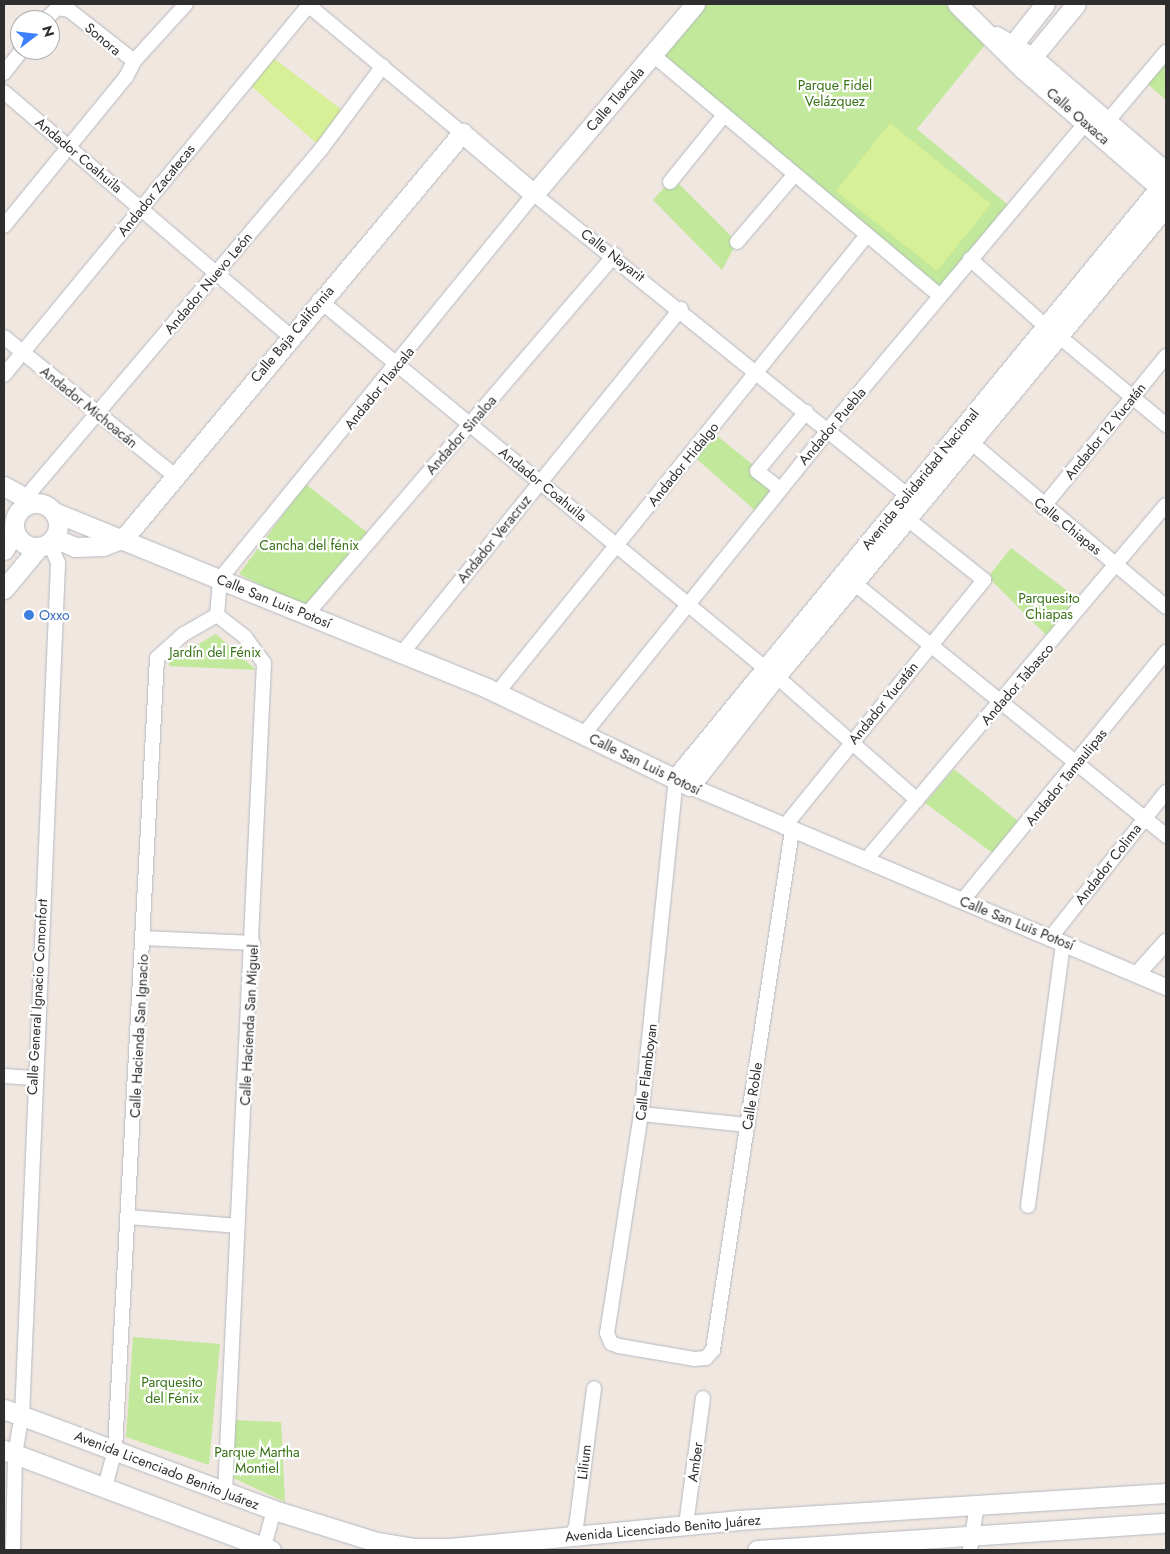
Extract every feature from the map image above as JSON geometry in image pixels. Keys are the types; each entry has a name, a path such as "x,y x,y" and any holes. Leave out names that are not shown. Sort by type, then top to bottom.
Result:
{"main road":[{"name":"Calle Tlaxcala","path":"534,194 695,4"},
{"name":"Calle Oaxaca","path":"957,4 1027,63 1107,122 1165,183"},
{"path":"1009,48 1044,4"},
{"path":"1027,63 1076,4"},
{"name":"Calle Oaxaca","path":"1027,63 1086,122 1165,183"},
{"name":"Calle Nayarit","path":"462,133 534,194"},
{"name":"Calle Baja California","path":"124,538 319,300 462,133"},
{"name":"Avenida Solidaridad Nacional","path":"683,782 771,672 914,500 1044,325 1165,183"},
{"name":"Avenida Solidaridad Nacional","path":"914,500 972,443 1166,206"},
{"path":"4,486 54,512 47,543 4,589"},
{"path":"4,550 11,520 31,500"},
{"name":"Calle San Luis Potosí","path":"54,512 124,538 497,693 683,782"},
{"name":"Avenida Solidaridad Nacional","path":"771,672 854,583 902,515"},
{"path":"11,520 28,546 47,543 75,547 103,546 124,538"},
{"name":"Avenida Licenciado Benito Juárez","path":"4,1408 274,1510 377,1542 414,1548 504,1547 575,1535 977,1504 1166,1493"},
{"path":"9,1452 105,1487 266,1550"},
{"path":"758,1550 971,1542 1166,1523"}],"street":[{"name":"Sonora","path":"57,6 68,10 134,61 186,4"},
{"name":"Calle Nayarit","path":"308,4 462,133"},
{"name":"Andador Zacatecas","path":"4,375 308,4"},
{"path":"1107,122 1166,52"},
{"path":"653,55 940,296"},
{"path":"4,73 14,60"},
{"path":"4,226 70,146 134,61"},
{"name":"Andador Nuevo León","path":"31,500 97,416 216,272 322,148 383,66"},
{"name":"Andador Coahuila","path":"4,92 70,146 290,336"},
{"path":"670,182 724,115"},
{"name":"Andador Puebla","path":"584,734 687,602 828,430 970,258 1086,122"},
{"path":"738,242 795,174"},
{"name":"Calle Nayarit","path":"534,194 615,255 914,500"},
{"name":"Andador Tlaxcala","path":"220,579 398,365 534,194"},
{"name":"Andador Hidalgo","path":"497,693 759,373 867,235"},
{"name":"Andador Sinaloa","path":"307,614 615,255"},
{"path":"970,258 1044,325"},
{"name":"Andador Coahuila","path":"319,300 618,544 771,672 917,800"},
{"name":"Andador Veracruz","path":"402,653 681,309"},
{"name":"Andador Michoacán","path":"4,336 97,416 175,476"},
{"path":"1060,337 1166,425"},
{"name":"Andador 12 Yucatán","path":"1043,507 1166,356"},
{"path":"780,489 756,471 806,412"},
{"name":"Calle Chiapas","path":"972,443 1043,507 1166,607"},
{"name":"Andador Tabasco","path":"865,861 1117,566 1166,505"},
{"name":"Andador Yucatán","path":"788,829 851,743 984,580 902,515"},
{"name":"Calle General Ignacio Comonfort","path":"13,1550 9,1452 22,1416 33,1078 58,563 47,543"},
{"path":"217,615 220,579"},
{"path":"854,583 1076,766 1166,836"},
{"name":"Calle Hacienda San Ignacio","path":"105,1487 115,1449 144,938 157,658 184,634 217,615"},
{"name":"Calle Hacienda San Miguel","path":"217,615 246,637 264,664 253,943 225,1492"},
{"name":"Andador Tamaulipas","path":"962,901 1076,766 1166,652"},
{"name":"Calle Flamboyan","path":"683,782 676,799 641,1114 607,1333 610,1342 706,1358"},
{"name":"Calle San Luis Potosí","path":"683,782 788,829 1057,939 1138,973 1166,987"},
{"name":"Andador Colima","path":"1057,939 1166,792"},
{"name":"Calle Roble","path":"706,1358 713,1350 747,1125 788,829"},
{"path":"144,938 253,943"},
{"path":"1028,1206 1057,939"},
{"path":"1138,973 1166,942"},
{"path":"4,1076 33,1078"},
{"path":"641,1114 747,1125"},
{"path":"129,1217 238,1226"},
{"name":"Lilium","path":"575,1535 594,1388"},
{"name":"Amber","path":"686,1526 703,1398"},
{"path":"971,1542 977,1504"},
{"path":"266,1550 274,1510"}],"green space":[{"name":"Parque Fidel Velázquez","path":"695,4 957,4 993,35 917,129 1013,209 940,296 653,55"},
{"path":"268,54 346,113 322,148 243,79"},
{"path":"1166,59 1166,100 1145,82"},
{"path":"890,123 991,204 937,271 836,191"},
{"path":"673,178 737,242 722,270 653,200"},
{"path":"710,430 779,486 758,513 691,454"},
{"name":"Cancha del fénix","path":"306,484 369,534 306,608 239,574"},
{"name":"Parquesito Chiapas","path":"1011,548 1082,602 1050,639 988,577"},
{"name":"Jardín del Fénix","path":"216,634 256,670 169,666 169,661"},
{"path":"954,769 1018,821 994,854 925,803"},
{"name":"Parquesito del Fénix","path":"133,1337 220,1344 209,1465 126,1437"},
{"name":"Parque Martha Montiel","path":"233,1420 281,1422 285,1502 231,1477"}],"place":[{"name":"Oxxo","path":"29,615"}]}
